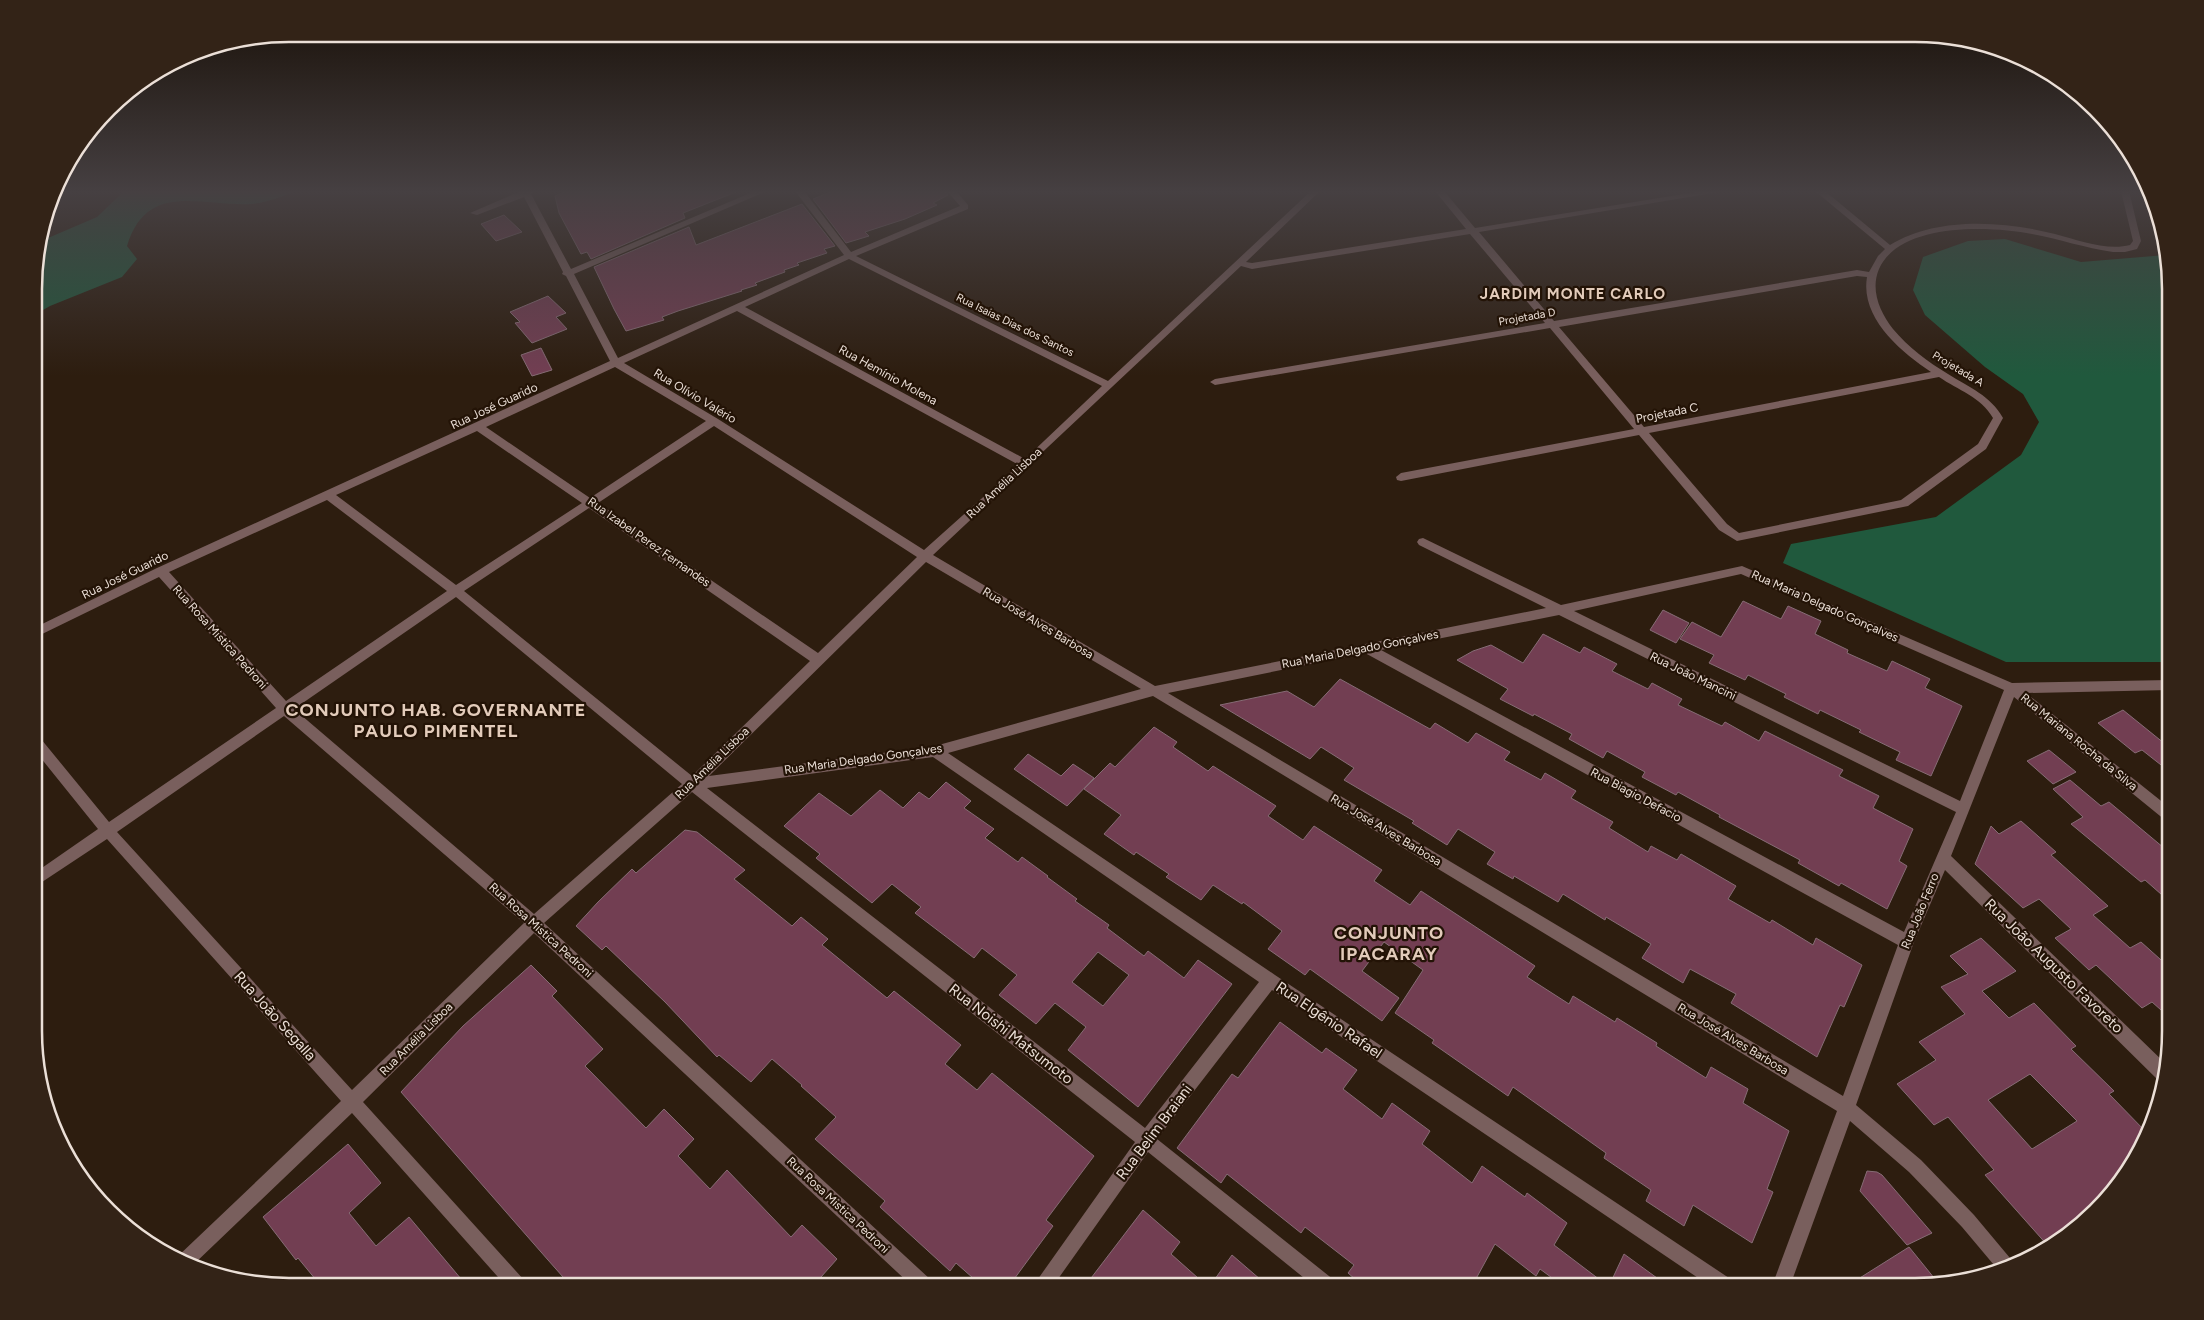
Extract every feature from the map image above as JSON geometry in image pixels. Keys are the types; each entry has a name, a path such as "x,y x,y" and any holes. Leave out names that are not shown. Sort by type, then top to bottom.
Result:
{"street":[{"path":"557,253 616,363"},
{"path":"567,274 618,253"},
{"name":"Rua Isaias Dias dos Santos","path":"846,253 849,256 1108,385"},
{"name":"Rua José Guarido","path":"42,629 161,571 857,253"},
{"name":"Rua Amélia Lisboa","path":"189,1256 352,1102 534,923 692,784 925,556 1026,464 1249,253"},
{"path":"1238,263 1252,266 1336,253"},
{"path":"1490,253 1642,431"},
{"path":"1872,276 1886,253"},
{"name":"Projetada D","path":"1215,382 1857,273 1872,276"},
{"name":"Projetada A","path":"1642,431 1723,527 1737,537 1904,503 1982,446 1998,418 1995,412 1978,395 1939,374 1906,348 1884,322 1872,298 1872,276"},
{"name":"Rua Hemínio Molena","path":"739,308 1026,464"},
{"name":"Rua Olívio Valério","path":"616,363 714,422 925,556"},
{"name":"Projetada C","path":"1400,478 1939,374"},
{"path":"42,876 286,710 456,591 714,422"},
{"name":"Rua Izabel Perez Fernandes","path":"479,427 818,660"},
{"name":"Rua Noishi Matsumoto","path":"328,495 456,591 692,784 1146,1140 1318,1278"},
{"name":"Rua João Mancini","path":"1424,542 1964,809"},
{"name":"Rua José Alves Barbosa","path":"925,556 1154,691 1846,1107 1915,1166 1968,1221 2002,1261"},
{"name":"Rua Maria Delgado Gonçalves","path":"692,784 935,750 1154,691 1559,610 1742,570 2010,688"},
{"name":"Rua Rosa Mistica Pedroni","path":"161,571 286,710 534,923 917,1278"},
{"name":"Rua Biagio Defacio","path":"1366,648 1907,942"},
{"path":"2010,688 2162,685"},
{"name":"Rua João Ferro","path":"1784,1278 1907,942 1964,809 2010,688"},
{"name":"Rua Mariana Rocha da Silva","path":"2010,688 2162,810"},
{"name":"Rua João Segalla","path":"42,750 108,831 511,1278"},
{"name":"Rua Elgênio Rafael","path":"935,750 1270,980 1714,1278"},
{"name":"Rua João Augusto Favoreto","path":"1942,857 2158,1068"},
{"name":"Rua Belim Braiani","path":"1048,1278 1146,1140 1270,980"}],"green space":[{"path":"46,253 132,253 137,259 122,277 42,311"},
{"path":"1935,253 2050,253 2081,262 2159,256 2162,290 2162,662 2006,662 1783,563 1791,544 1936,517 2021,455 2039,422 2023,394 1985,367 1925,315 1913,290 1923,257"}],"building":[{"path":"587,253 606,253 591,259"},
{"path":"628,253 827,253 797,263 799,265 755,283 757,285 742,291 662,317 664,320 626,331 594,267"},
{"path":"548,296 566,313 556,317 567,329 532,343 515,323 520,322 510,312"},
{"path":"541,348 552,370 532,376 521,355"},
{"path":"1743,601 1781,619 1788,606 1821,621 1815,634 1848,650 1847,653 1887,671 1892,661 1930,679 1925,688 1962,706 1931,776 1896,760 1900,752 1859,732 1861,730 1820,710 1818,714 1784,697 1786,694 1748,675 1745,680 1709,663 1714,655 1680,639 1692,622 1721,637"},
{"path":"1663,610 1689,623 1676,643 1650,630"},
{"path":"1543,634 1580,653 1584,647 1617,664 1612,671 1648,689 1652,683 1682,699 1678,705 1722,726 1725,722 1759,741 1765,731 1843,770 1839,776 1879,796 1873,808 1913,829 1899,861 1907,866 1887,909 1841,883 1839,886 1798,863 1800,860 1719,817 1720,815 1678,792 1676,795 1642,777 1645,772 1607,751 1603,758 1569,739 1572,734 1500,699 1508,689 1457,660 1473,651 1491,645 1523,663"},
{"path":"1340,679 1430,729 1435,723 1468,743 1476,733 1510,752 1504,760 1541,780 1545,773 1576,791 1571,798 1613,822 1609,828 1648,852 1651,846 1677,860 1681,854 1736,886 1728,899 1770,923 1772,920 1813,945 1816,938 1862,965 1844,1007 1840,1005 1817,1057 1731,1003 1736,994 1690,969 1683,983 1642,958 1651,944 1606,917 1605,920 1563,894 1558,902 1514,876 1513,879 1487,864 1495,852 1458,829 1447,845 1412,823 1414,821 1344,780 1354,768 1321,747 1310,759 1220,705 1287,691 1314,707"},
{"path":"2123,710 2162,742 2162,766 2142,750 2135,753 2098,723"},
{"path":"1154,727 1177,742 1173,747 1208,771 1213,766 1276,806 1268,816 1303,840 1314,826 1382,870 1374,881 1410,905 1421,891 1535,966 1527,977 1569,1004 1573,996 1615,1022 1617,1018 1657,1043 1656,1046 1706,1078 1711,1067 1748,1089 1743,1103 1789,1131 1767,1189 1773,1192 1752,1243 1693,1205 1684,1226 1646,1201 1651,1190 1604,1158 1606,1153 1513,1087 1508,1096 1432,1043 1434,1040 1395,1013 1423,970 1384,942 1362,971 1399,998 1382,1021 1310,969 1305,975 1268,949 1282,931 1243,902 1242,904 1213,885 1201,900 1166,877 1169,874 1136,852 1134,855 1104,834 1121,815 1084,789 1110,763 1115,767"},
{"path":"2049,750 2076,772 2053,784 2027,761"},
{"path":"1028,754 1061,776 1073,764 1094,778 1067,806 1014,769"},
{"path":"2070,780 2101,806 2109,802 2162,846 2162,895 2145,880 2141,882 2071,824 2083,817 2053,789"},
{"path":"946,782 971,801 964,808 994,829 985,838 1018,862 1022,857 1048,876 1077,899 1075,901 1109,925 1107,928 1144,956 1148,951 1184,978 1198,960 1232,984 1138,1107 1068,1050 1086,1027 1055,1003 1036,1024 999,995 1017,975 982,948 974,958 915,913 921,907 892,884 872,903 816,858 820,854 784,826 819,793 851,816 880,790 903,808 919,792 929,799","holes":["1098,952 1129,975 1103,1006 1072,982"]},
{"path":"2021,821 2056,852 2051,855 2108,906 2093,915 2130,948 2141,942 2162,961 2162,1011 2152,1002 2142,1008 2096,965 2089,970 2055,938 2071,929 2039,899 2023,908 1975,864 1991,826 1999,834"},
{"path":"685,830 697,832 745,870 734,879 792,926 801,917 828,939 822,945 887,998 894,991 961,1045 945,1064 977,1090 992,1073 1094,1156 1046,1220 1053,1226 1015,1278 973,1278 956,1263 950,1271 880,1207 885,1201 815,1139 836,1117 802,1085 772,1059 751,1082 719,1055 717,1057 665,1002 606,946 602,950 576,926 632,869 636,873"},
{"path":"1981,938 2016,971 1982,991 2009,1018 2034,1003 2076,1046 2071,1049 2114,1091 2109,1094 2142,1128 2120,1168 2100,1193 2077,1216 2044,1241 1985,1175 1994,1170 1948,1117 1934,1125 1897,1084 1936,1060 1919,1042 1965,1014 1941,987 1968,974 1950,956","holes":["2030,1074 2077,1121 2032,1149 1988,1100"]},
{"path":"531,965 557,991 552,996 603,1049 585,1066 646,1128 664,1109 694,1139 678,1156 710,1189 727,1170 791,1237 802,1225 837,1259 820,1278 564,1278 401,1092 463,1026"},
{"path":"1280,1022 1322,1053 1326,1048 1357,1070 1343,1089 1382,1119 1392,1103 1430,1131 1422,1144 1472,1183 1482,1166 1525,1197 1527,1193 1567,1223 1554,1245 1597,1278 1552,1278 1540,1269 1536,1276 1495,1244 1476,1278 1354,1278 1348,1273 1354,1265 1305,1227 1301,1233 1227,1174 1221,1183 1177,1148 1232,1074 1238,1078"},
{"path":"348,1144 381,1183 349,1213 376,1246 409,1217 460,1278 314,1278 298,1258 296,1260 263,1217"},
{"path":"1867,1171 1877,1172 1882,1175 1932,1233 1907,1245 1860,1191"},
{"path":"1143,1210 1180,1242 1171,1254 1198,1278 1091,1278"},
{"path":"1909,1247 1933,1277 1914,1278 1860,1278"},
{"path":"1624,1254 1657,1278 1613,1278"},
{"path":"1232,1255 1259,1278 1216,1278"}],"district":[{"name":"JARDIM MONTE CARLO","path":"1573,294"},
{"name":"CONJUNTO HAB. GOVERNANTE PAULO PIMENTEL","path":"436,720"},
{"name":"CONJUNTO IPACARAY","path":"1389,943"}]}
